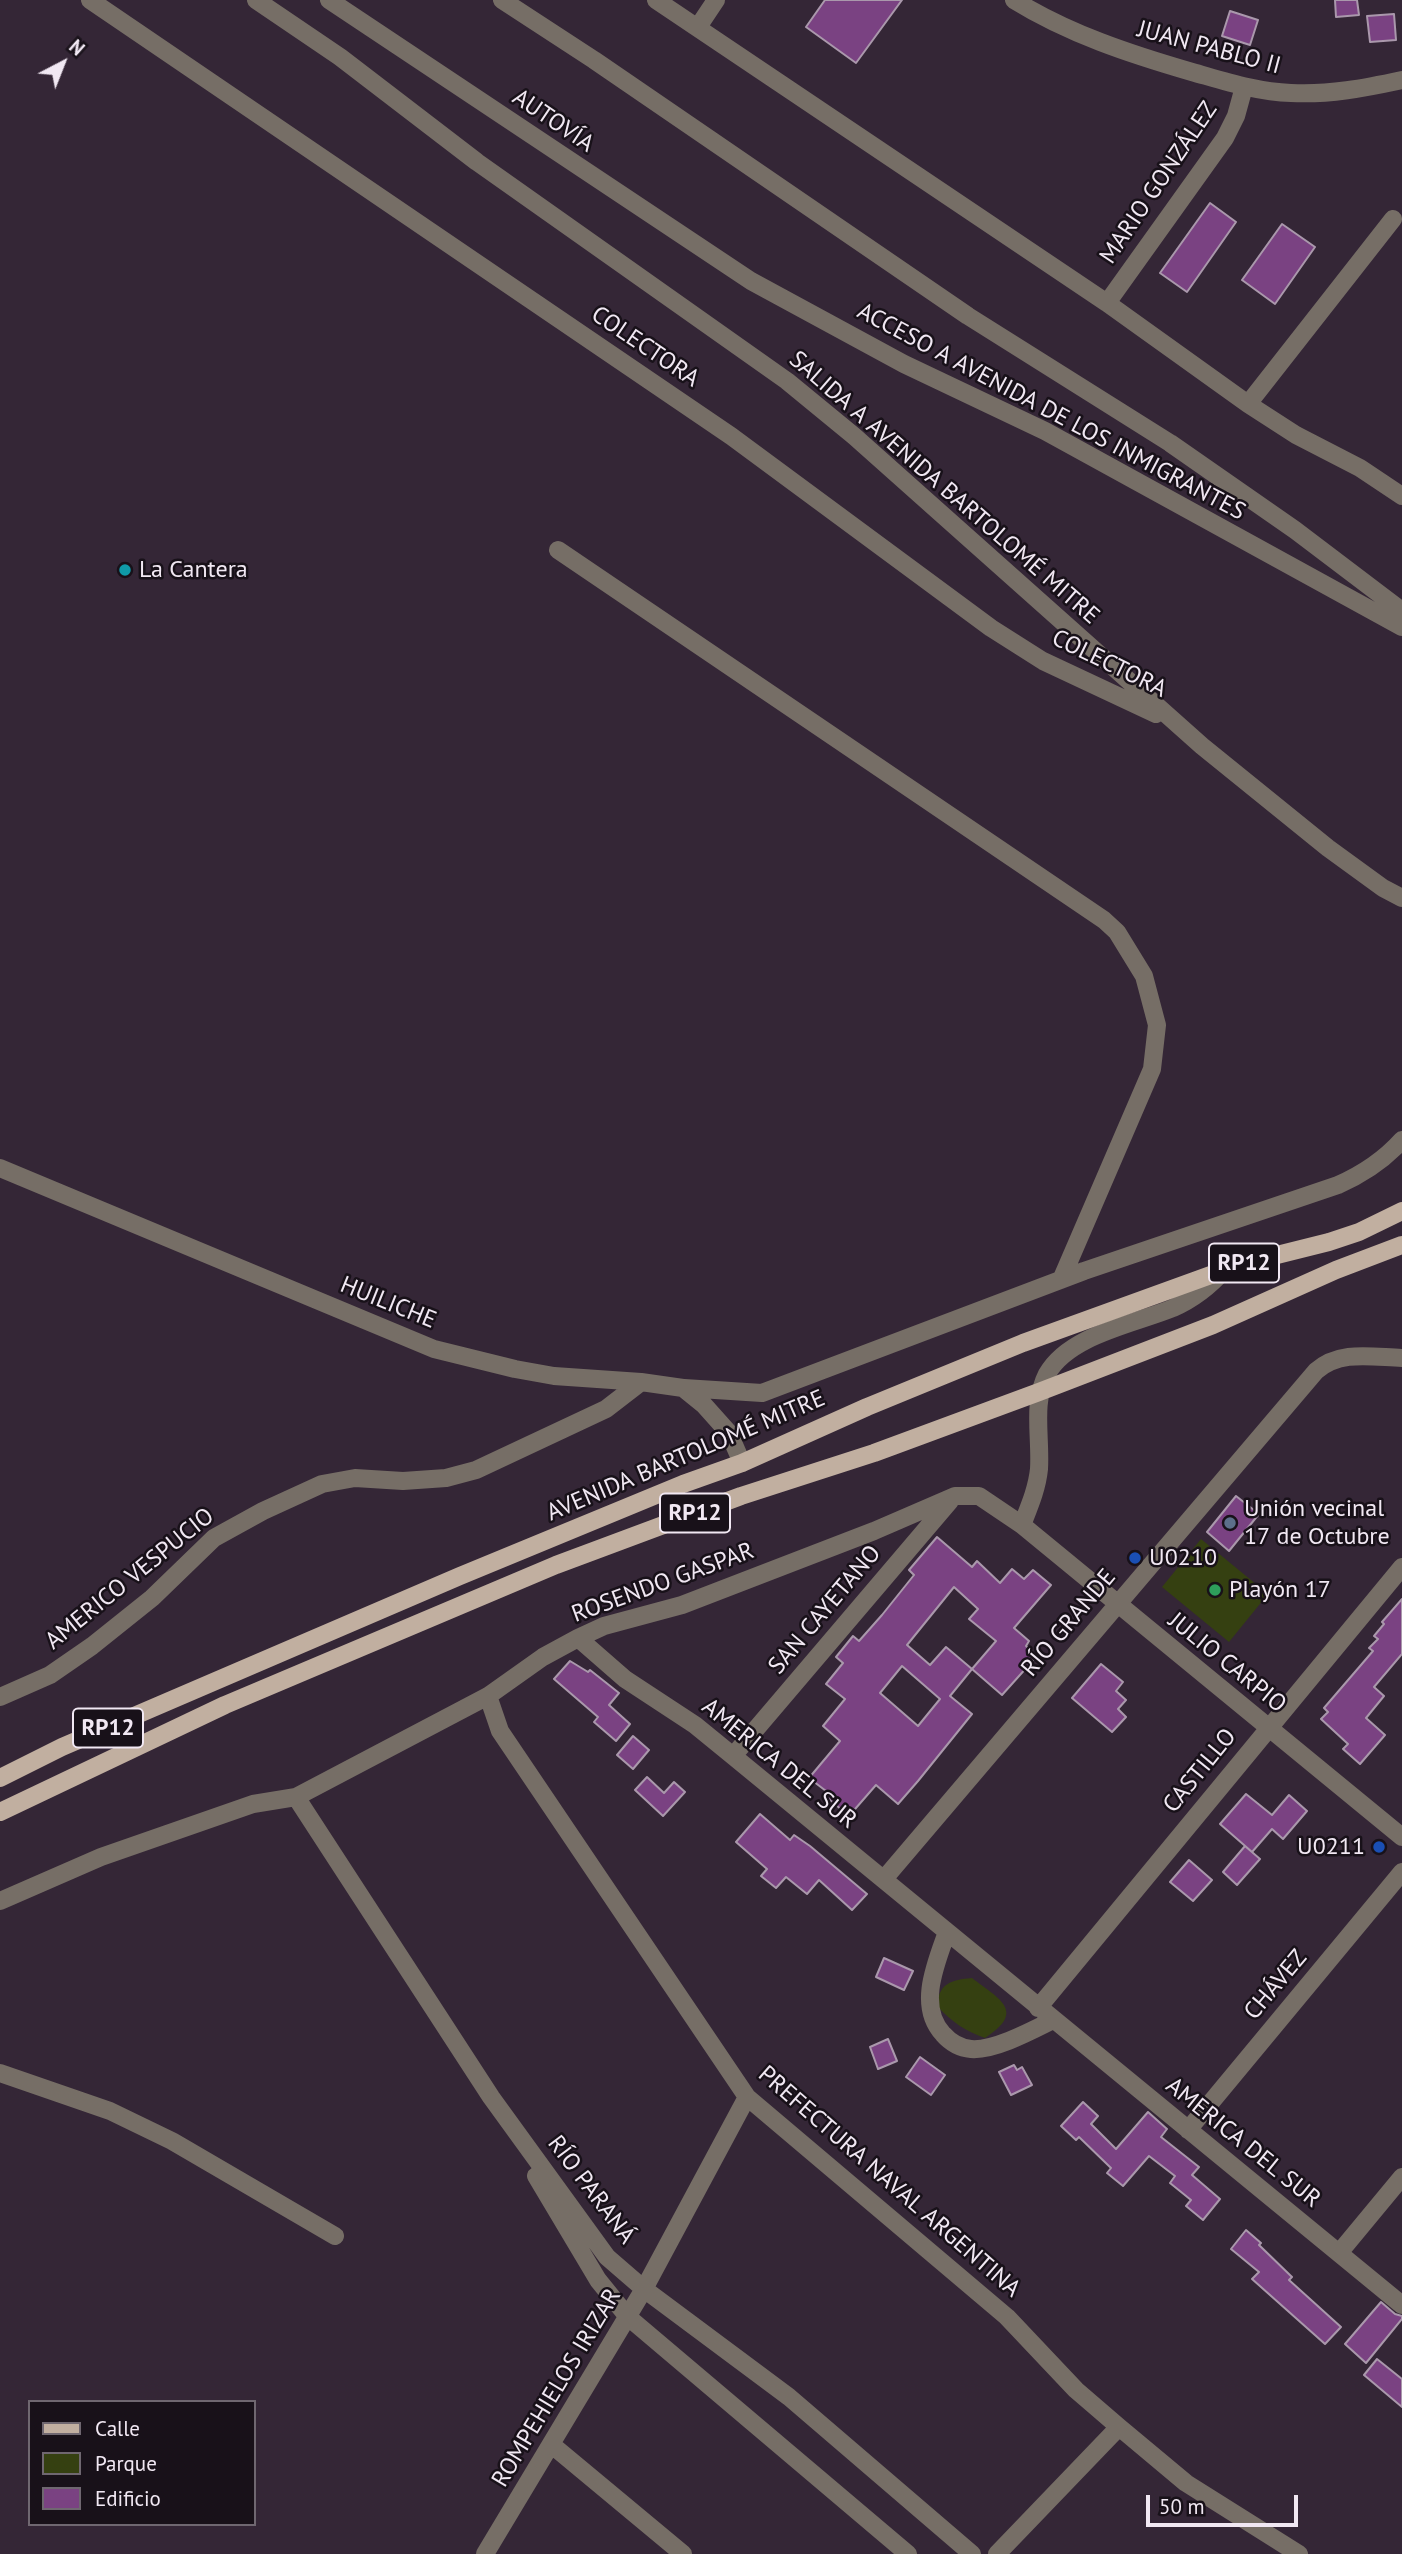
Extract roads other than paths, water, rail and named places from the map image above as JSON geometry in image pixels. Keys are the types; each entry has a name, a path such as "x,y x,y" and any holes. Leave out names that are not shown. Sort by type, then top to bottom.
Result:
{"main road":[{"name":"AVENIDA BARTOLOMÉ MITRE","path":"0,1778 62,1747 460,1576 683,1484 742,1463 867,1407 1023,1343 1224,1270 1359,1233 1402,1211"},
{"name":"AVENIDA BARTOLOMÉ MITRE","path":"0,1812 226,1705 556,1565 741,1496 874,1453 1039,1392 1213,1325 1336,1270 1402,1245"}],"street":[{"name":"COLECTORA","path":"90,0 731,436 991,628 1044,661 1176,724"},
{"name":"SALIDA A AVENIDA BARTOLOMÉ MITRE","path":"256,0 340,57 477,162 787,382 854,436 1176,724 1284,815 1383,888 1402,898"},
{"name":"AUTOVÍA","path":"329,0 751,281"},
{"path":"502,0 968,316 1170,443 1295,530 1402,611"},
{"path":"656,0 1107,303 1248,404 1296,435 1400,491"},
{"path":"698,27 716,0"},
{"name":"JUAN PABLO II","path":"1014,0 1090,38 1138,56 1244,87 1288,93 1325,93 1402,80"},
{"name":"MARIO GONZÁLEZ","path":"1107,303 1225,138 1236,116 1244,87"},
{"path":"1248,404 1393,219"},
{"name":"ACCESO A AVENIDA DE LOS INMIGRANTES","path":"751,281 904,364 1045,431 1402,627"},
{"path":"558,550 1093,913 1117,932 1144,975 1157,1025 1152,1069 1061,1280"},
{"name":"HUILICHE","path":"0,1168 433,1349 554,1376 762,1393 1061,1280 1338,1185 1381,1161 1402,1140"},
{"path":"955,1496 979,1496 1022,1525 1039,1471 1039,1392 1049,1371 1066,1352 1100,1334 1174,1307 1211,1285 1224,1270"},
{"name":"RÍO GRANDE","path":"884,1880 1316,1371 1326,1362 1341,1356 1402,1358"},
{"name":"AMERICO VESPUCIO","path":"0,1697 50,1675 92,1646 152,1598 214,1538 250,1517 322,1484 355,1478 403,1481 446,1478 476,1470 606,1409 641,1382"},
{"path":"683,1388 704,1405 729,1433 742,1463"},
{"name":"ROSENDO GASPAR","path":"0,1902 101,1857 253,1804 296,1797 488,1696 544,1657 604,1626 682,1605 874,1531 955,1496"},
{"name":"SAN CAYETANO","path":"733,1756 955,1496"},
{"name":"JULIO CARPIO","path":"1022,1525 1402,1838"},
{"name":"CASTILLO","path":"1038,2008 1402,1567"},
{"name":"AMERICA DEL SUR","path":"578,1638 625,1679 695,1725 1402,2305"},
{"name":"PREFECTURA NAVAL ARGENTINA","path":"488,1696 500,1731 747,2097 1007,2317 1076,2390 1186,2483 1299,2554"},
{"name":"RÍO PARANÁ","path":"296,1797 491,2096 607,2256 644,2289 789,2397 972,2554"},
{"name":"CHÁVEZ","path":"1188,2130 1402,1872"},
{"path":"947,1932 936,1964 930,1995 930,2011 935,2025 945,2037 955,2044 972,2049 979,2048 1014,2038 1053,2020"},
{"path":"0,2073 110,2111 172,2141 335,2236"},
{"path":"491,2096 598,2280 628,2317 908,2554"},
{"name":"ROMPEHIELOS IRIZAR","path":"485,2554 628,2317 747,2097"},
{"path":"1339,2253 1402,2177"},
{"path":"998,2554 1119,2427"},
{"path":"552,2445 683,2554"}],"place":[{"name":"La Cantera","path":"125,570"},
{"name":"Unión vecinal 17 de Octubre","path":"1230,1523"},
{"name":"U0210","path":"1135,1558"},
{"name":"Playón 17","path":"1215,1590"},
{"name":"U0211","path":"1379,1847"}]}
